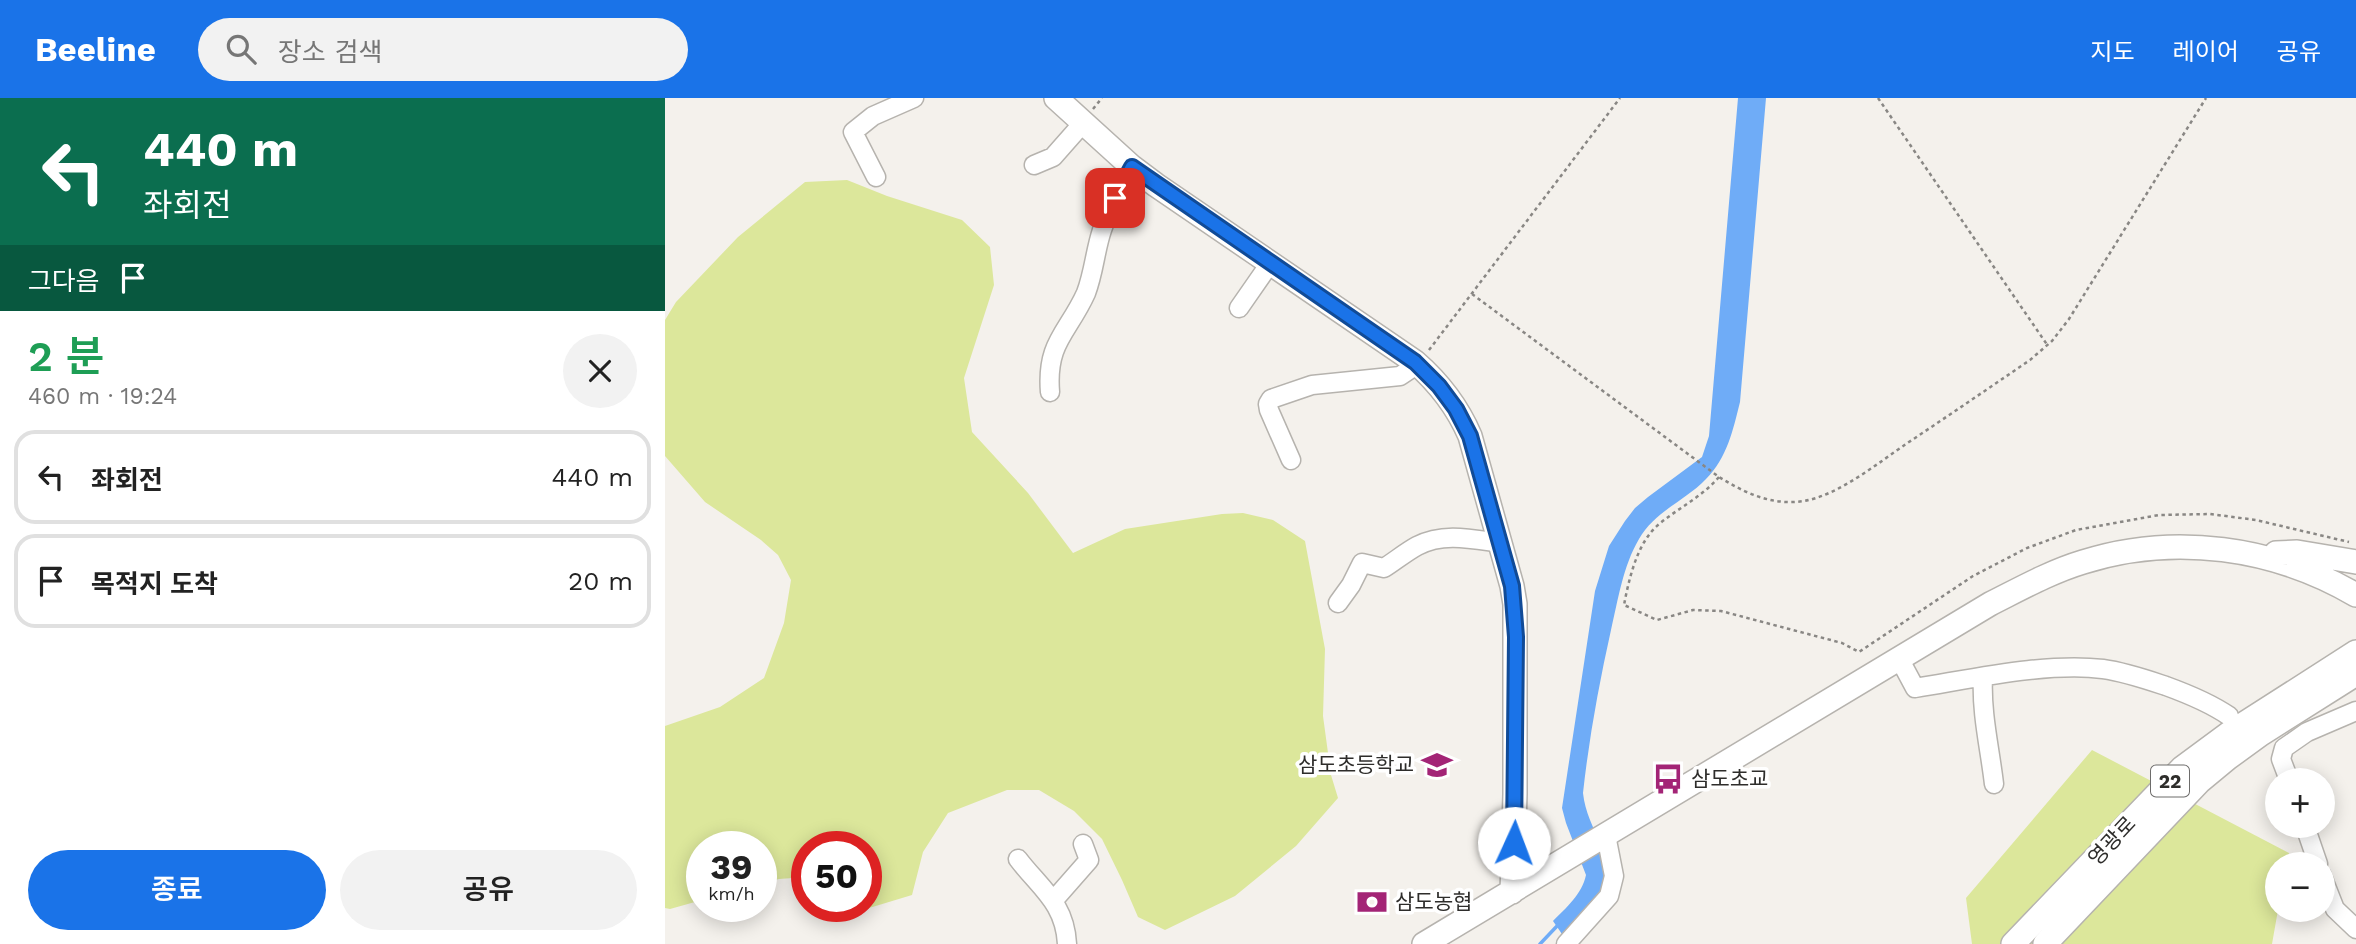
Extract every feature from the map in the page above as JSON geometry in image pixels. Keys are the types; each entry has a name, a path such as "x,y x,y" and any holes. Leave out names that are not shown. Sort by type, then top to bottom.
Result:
{"main road":[{"path":"1056,98 1132,167 1418,364 1439,386 1464,423 1512,586 1516,637 1512,892"},
{"path":"1424,944 1990,604 2083,562 2126,551 2163,546 2225,549 2290,564 2328,578 2356,595"},
{"path":"2253,555 2297,552 2356,562"},
{"name":"영광로","path":"2013,944 2182,768 2257,715 2356,652"},
{"name":"영광로","path":"2045,944 2162,819 2209,774 2261,734 2356,674"}],"street":[{"path":"876,177 853,132 873,116 914,98"},
{"path":"1034,165 1053,157 1083,122"},
{"path":"1050,392 1051,356 1085,295 1102,228 1132,167"},
{"path":"1239,308 1271,262"},
{"path":"1291,460 1269,410 1271,399 1312,385 1400,376 1418,364"},
{"path":"1338,603 1351,586 1362,563 1384,568 1416,546 1435,538 1500,543"},
{"path":"1900,660 1915,688 2049,669 2100,668 2123,672 2184,692 2229,716"},
{"path":"1983,677 1983,713 1994,785"},
{"path":"2284,768 2281,759 2284,748 2307,732 2356,711"},
{"path":"1566,944 1609,896 1614,876 1606,835"},
{"path":"1052,901 1089,860 1083,844"},
{"path":"1018,859 1046,890 1061,915 1067,944"},
{"path":"2335,909 2356,929"}],"path":[{"path":"1418,364 1620,98"},
{"path":"1878,98 2047,346"},
{"path":"1472,294 1717,476 1763,499 1798,502 1816,498 1875,465 2047,346 2060,332 2091,286 2206,98"},
{"path":"1717,476 1696,498 1657,526 1649,535 1634,568 1624,605 1657,620 1693,610 1720,611 1842,643 1859,652 1973,576 2027,548 2076,530 2159,515 2210,514 2256,520 2356,543"}],"green space":[{"path":"847,180 962,220 990,247 994,285 964,378 972,432 1028,493 1073,553 1125,529 1222,514 1243,513 1273,520 1305,541 1325,649 1323,716 1331,775 1338,798 1296,846 1235,896 1165,930 1138,917 1102,839 1074,811 1039,790 1007,790 948,813 923,852 912,895 882,904 882,831 791,831 791,878 777,880 777,831 686,831 686,904 665,908 665,726 720,707 764,678 784,623 791,580 778,555 761,540 705,502 665,456 665,320 676,302 738,237 805,182"},
{"path":"2092,750 2287,852 2265,852 2265,922 2276,922 2272,944 1972,944 1966,898"}],"water":[{"path":"1738,98 1766,98 1740,402 1728,443 1713,471 1698,487 1646,529 1633,549 1625,572 1598,691 1583,793 1587,813 1606,859 1607,872 1599,896 1564,937 1553,921 1577,894 1586,875 1562,808 1595,591 1609,546 1625,521 1648,497 1702,457 1709,436"}],"waterway":[{"path":"1540,944 1558,925"}],"place":[{"name":"삼도초등학교","path":"1437,765"},
{"name":"삼도초교","path":"1668,779"},
{"name":"삼도농협","path":"1372,902"}],"route":[{"path":"1115,198 1132,167 1388,341 1424,370 1456,409 1470,436 1515,604 1514,843"}]}
